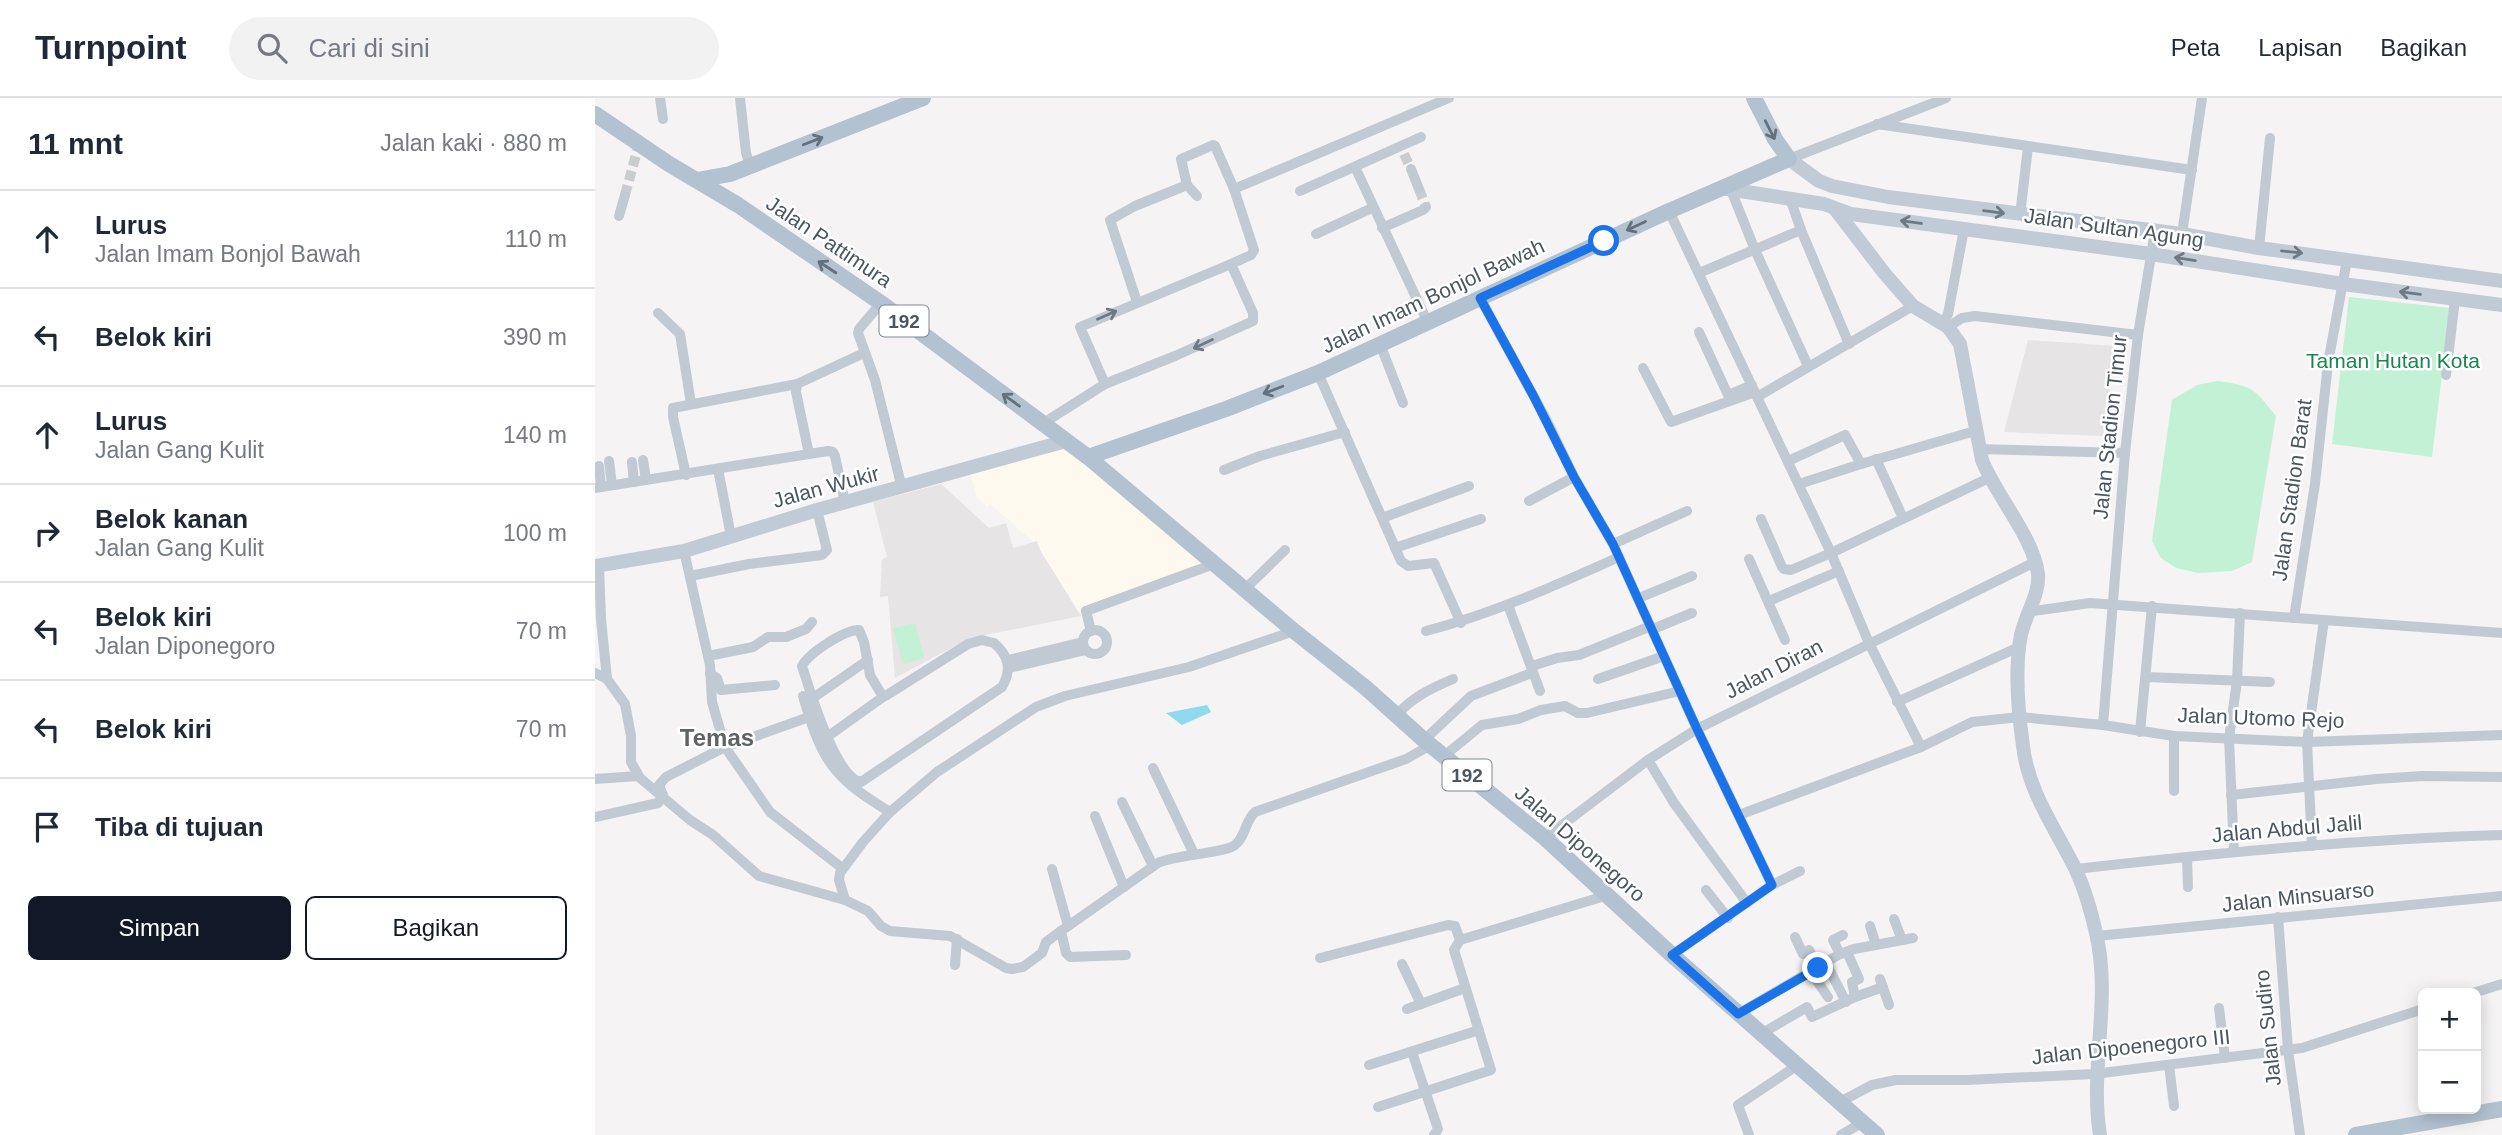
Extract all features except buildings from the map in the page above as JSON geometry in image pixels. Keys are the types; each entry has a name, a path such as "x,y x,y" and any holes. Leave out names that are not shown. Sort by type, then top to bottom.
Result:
{"main road":[{"path":"697,180 730,174 923,98"},
{"path":"1754,98 1780,149 1789,159"},
{"name":"Jalan Pattimura","path":"595,114 738,205 881,303 1066,441"},
{"name":"Jalan Imam Bonjol Bawah","path":"1088,457 1226,409 1318,373 1669,211 1726,189 1789,159"},
{"name":"Jalan Sultan Agung","path":"1789,159 1808,175 1832,186 1942,205 2182,234 2259,248 2502,281"},
{"path":"738,205 731,196 730,187 750,165"},
{"path":"1757,173 1751,184 1758,194"},
{"name":"Jalan Sultan Agung","path":"1726,189 1824,204 1850,214 2502,305"},
{"path":"1939,226 1947,216 1942,205"},
{"path":"1835,209 1913,306 1945,325 1960,344 1964,354 1978,449 1989,478 2030,548 2035,562 2038,576 2036,593 2027,612 2019,647 2023,746 2030,780 2076,869 2097,936 2104,993 2098,1073 2100,1135"},
{"name":"Jalan Wukir","path":"596,565 684,551 817,510 1066,441"},
{"name":"192","path":"1066,441 1088,457"},
{"name":"Jalan Diponegoro","path":"1088,457 1545,838 1672,955 1877,1135"},
{"path":"2356,1135 2393,1132 2502,1109"}],"street":[{"path":"660,98 663,120"},
{"path":"740,98 750,165"},
{"path":"1234,189 1449,98"},
{"path":"1789,159 1946,98"},
{"path":"2182,234 2202,98"},
{"path":"1877,124 2192,170"},
{"path":"1300,191 1402,150 1421,137"},
{"path":"2259,248 2270,138"},
{"path":"1105,384 1079,329 1251,255 1254,250 1234,189 1216,146 1181,159 1187,185 1197,196"},
{"path":"2020,215 2028,147"},
{"path":"1355,167 1427,323"},
{"path":"1411,169 1419,189"},
{"path":"1137,302 1109,220 1135,206 1187,185"},
{"path":"1726,189 1808,366"},
{"path":"619,216 625,195"},
{"path":"1790,198 1849,344"},
{"path":"1382,228 1423,210 1426,206"},
{"path":"1316,234 1372,208"},
{"path":"1669,211 1839,570 1869,643 1921,747"},
{"path":"1945,325 1964,229"},
{"path":"1699,273 1801,230"},
{"name":"Jalan Stadion Timur","path":"2103,725 2125,453 2138,335 2155,231"},
{"name":"Jalan Stadion Barat","path":"2294,618 2315,484 2328,363 2347,260"},
{"path":"1042,424 1105,384 1253,321 1253,313 1231,264"},
{"path":"1480,298 1574,477 1613,544 1772,885"},
{"path":"2446,375 2455,299"},
{"path":"881,303 859,329 864,353 875,380 902,488"},
{"path":"1643,368 1671,422 1754,392 1849,344 1913,306"},
{"path":"658,313 680,334 691,404"},
{"path":"1945,325 1975,316 2138,335"},
{"path":"1699,332 1728,396 1754,392"},
{"path":"1380,344 1403,403"},
{"path":"686,475 672,410 797,384 864,353"},
{"path":"1318,373 1395,548 1405,565 1429,562 1437,566 1461,623"},
{"path":"797,384 796,392 809,454"},
{"path":"1799,484 1975,431"},
{"path":"1224,470 1243,461 1345,432"},
{"path":"1788,461 1845,435 1861,464"},
{"path":"1978,449 2125,453"},
{"path":"603,487 833,452 845,503"},
{"path":"1876,459 1903,518"},
{"path":"603,487 609,461"},
{"path":"634,482 637,461 646,480"},
{"path":"599,466 603,487"},
{"path":"718,469 731,536"},
{"path":"1529,501 1574,477"},
{"path":"1761,519 1784,569 1791,569 1831,553 1989,478"},
{"path":"1382,519 1469,486"},
{"path":"690,576 749,564 822,555 827,550 817,510"},
{"path":"1613,544 1687,511"},
{"path":"1395,548 1481,519"},
{"path":"1245,589 1285,550"},
{"path":"684,551 708,656 712,702 725,747 770,812 842,868"},
{"path":"1426,631 1461,623 1509,605 1619,557"},
{"path":"1749,559 1786,640"},
{"name":"Jalan Diran","path":"1545,838 1648,760 1697,729 2035,562"},
{"path":"1093,630 1086,612 1214,564"},
{"path":"596,565 607,679"},
{"path":"1769,601 1839,570"},
{"path":"1639,598 1692,576"},
{"path":"2027,612 2077,604 2152,606 2502,633"},
{"path":"1509,605 1530,670 1540,691"},
{"path":"2140,732 2152,606"},
{"path":"2234,852 2229,738 2237,681 2240,612"},
{"path":"595,673 607,679 625,704 632,736 631,762 638,776 690,820 713,835 759,876 845,900 868,911 881,926 890,931 936,933 957,939 1006,968 1017,968 1042,953 1046,943 1065,928 1153,866 1169,859 1235,845 1249,817 1255,812 1406,759 1428,742 1471,696 1557,658 1579,655 1692,613"},
{"path":"2312,846 2307,742 2324,620"},
{"path":"708,656 753,647 768,637 786,637 806,629 812,622"},
{"path":"883,697 870,675 862,632 859,630 838,638 809,657 802,666 809,717 817,741 833,769 853,789 890,812"},
{"path":"1093,630 1104,634 1106,647 1100,653 1095,654 1085,646 1087,633 1093,630"},
{"path":"845,900 839,880 842,868 890,812 937,772 1035,707 1065,696 1189,667 1294,631"},
{"path":"808,697 827,737 848,774 852,779 861,782 1002,687 1007,678 1008,664 994,643 978,641 968,644 883,697 827,737"},
{"path":"1008,664 1085,646"},
{"path":"1897,702 2019,647"},
{"path":"1598,679 1664,656"},
{"path":"808,697 868,660"},
{"path":"710,674 717,678 721,690 775,685"},
{"path":"2146,677 2270,682"},
{"path":"1397,715 1406,705 1429,690 1453,679"},
{"path":"1444,756 1482,725 1518,719 1538,711 1565,706 1578,713 1587,713 1680,691"},
{"path":"595,817 658,803 663,796 660,781 725,747 809,717"},
{"name":"Jalan Utomo Rejo","path":"1739,815 1921,747 1972,722 2020,717 2103,725 2174,736 2307,742 2502,735"},
{"path":"2174,736 2174,791"},
{"path":"1648,760 1674,803 1747,903"},
{"path":"1153,768 1194,855"},
{"path":"595,779 638,776"},
{"path":"2231,795 2423,776 2502,777"},
{"path":"1122,802 1153,866"},
{"path":"1095,816 1124,887"},
{"name":"Jalan Abdul Jalil","path":"2076,869 2234,852 2419,837 2502,835"},
{"path":"2187,858 2188,887"},
{"path":"1052,869 1065,928 1066,953 1070,957 1126,955"},
{"path":"1672,955 1772,885 1800,870"},
{"path":"1706,890 1728,918"},
{"path":"1378,1107 1491,1070 1454,950 1460,940 1608,895"},
{"name":"Jalan Minsuarso","path":"2097,936 2502,896"},
{"name":"Jalan Sudiro","path":"2277,917 2288,1050 2300,1135"},
{"path":"1738,1014 1847,952 1907,939 1894,919"},
{"path":"1319,958 1448,925 1455,926 1460,940"},
{"path":"1870,926 1876,945"},
{"path":"1847,952 1833,940 1846,936 1847,952 1859,979 1851,982 1850,1000"},
{"path":"1795,937 1803,954 1809,950 1818,967 1828,998"},
{"path":"955,965 957,939"},
{"path":"1402,964 1421,1004"},
{"path":"1818,967 1850,1000"},
{"path":"1761,1034 1807,1007 1812,1017 1882,983 1889,1005"},
{"path":"2481,991 2502,984"},
{"path":"1407,1009 1465,988"},
{"path":"2219,1008 2225,1058"},
{"name":"Jalan Dipoenegoro III","path":"1840,1102 1872,1085 1896,1080 1966,1080 2098,1073 2302,1048 2418,1011"},
{"path":"1369,1065 1479,1030"},
{"path":"1412,1052 1438,1129 1434,1135"},
{"path":"1748,1135 1738,1105 1798,1065"},
{"path":"2169,1065 2174,1106"},
{"path":"1841,1135 1863,1122"}],"shaded area":[{"path":"2028,340 2116,346 2103,436 2004,432"},
{"path":"1070,450 1205,564 1078,612 1037,542 1033,542 990,504 987,507 977,498 970,472"},
{"path":"941,484 989,528 1006,523 1013,548 1037,541 1081,616 970,638 895,678 888,596 880,597 882,559 887,557 873,502"}],"green space":[{"name":"Taman Hutan Kota","path":"2349,297 2450,308 2432,457 2332,444"},
{"path":"2218,381 2252,390 2276,416 2252,562 2232,571 2198,573 2176,568 2161,558 2152,541 2172,400 2197,385"},
{"path":"915,623 924,658 903,664 893,628"}],"water":[{"path":"1207,705 1211,712 1182,725 1166,713"}],"tunnel":[{"path":"625,195 639,144"},
{"path":"1404,154 1411,169"},
{"path":"1419,189 1426,207"}],"district":[{"name":"Temas","path":"717,738"}],"route":[{"path":"1604,241 1480,298 1574,477 1613,544 1772,885 1672,955 1738,1014 1818,968"}]}
